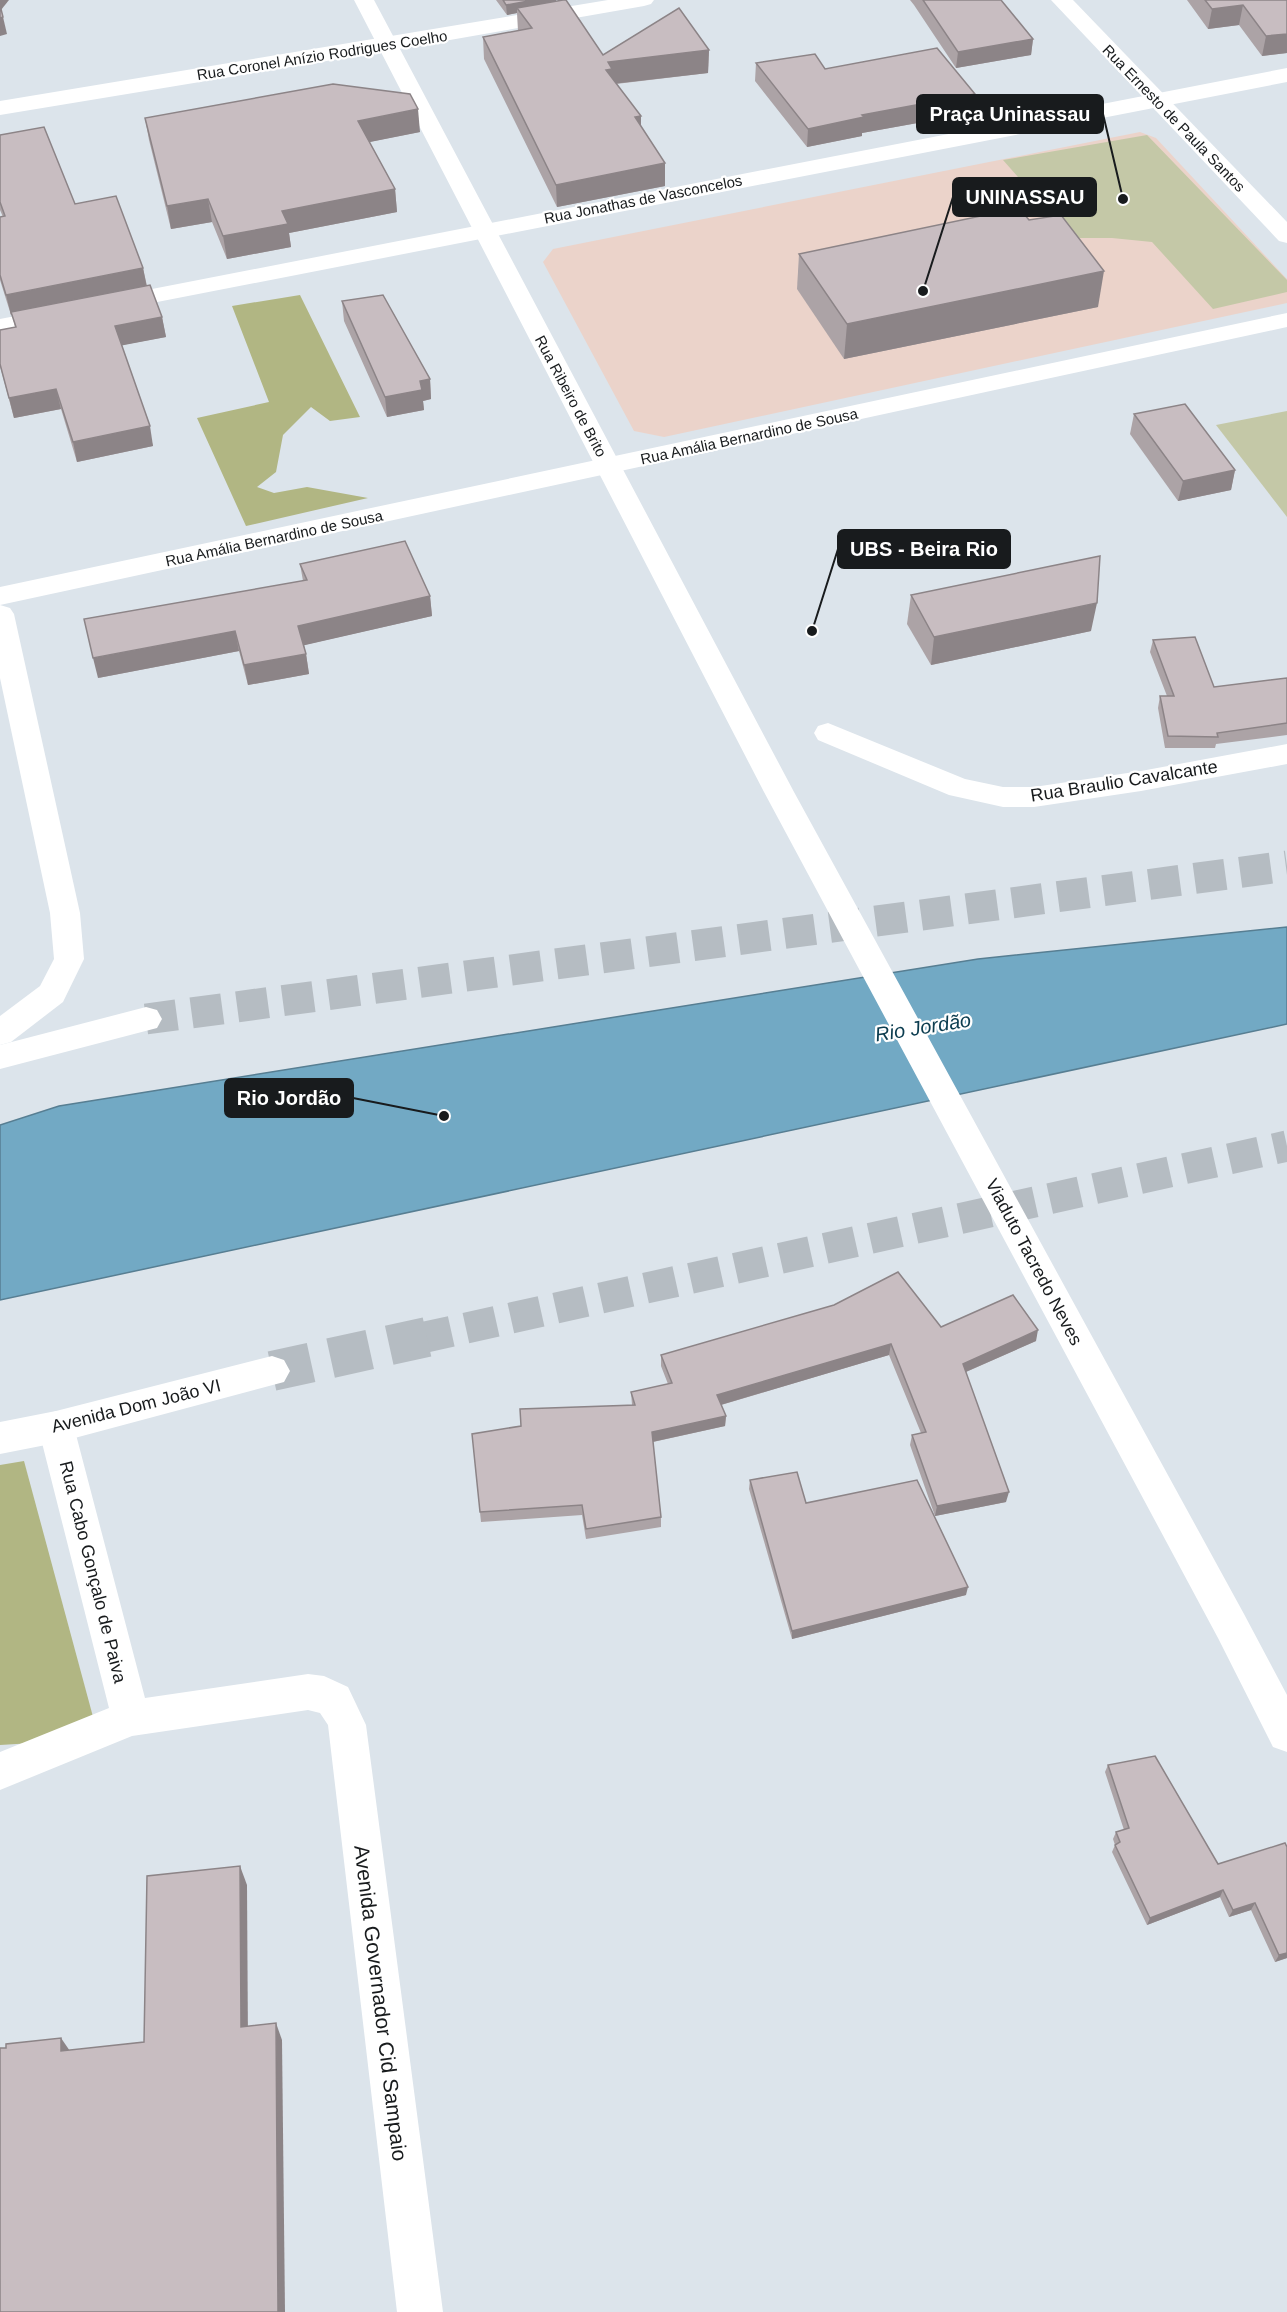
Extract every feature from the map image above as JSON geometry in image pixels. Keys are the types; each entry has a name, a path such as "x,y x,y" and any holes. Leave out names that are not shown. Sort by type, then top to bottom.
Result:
{"street":[{"name":"Rua Ribeiro de Brito","path":"364,0 779,792"},
{"name":"Rua Coronel Anízio Rodrigues Coelho","path":"0,108 387,45 644,0"},
{"name":"Rua Ernesto de Paula Santos","path":"1061,0 1287,236"},
{"name":"Rua Jonathas de Vasconcelos","path":"0,326 1287,75"},
{"name":"Rua Amália Bernardino de Sousa","path":"0,596 1287,320"},
{"path":"0,614 65,913 69,959 52,994 0,1033"},
{"name":"Rua Braulio Cavalcante","path":"828,733 959,788 1003,797 1034,797 1141,781 1287,754"},
{"name":"Viaduto Tacredo Neves","path":"779,792 1226,1616 1287,1734"},
{"path":"0,1057 146,1019"},
{"name":"Avenida Dom João VI","path":"0,1438 272,1371"},
{"name":"Rua Cabo Gonçalo de Paiva","path":"56,1426 131,1718"},
{"name":"Avenida Governador Cid Sampaio","path":"131,1718 308,1692 321,1692 333,1697 341,1708 347,1725 420,2312"},
{"path":"0,1771 131,1718"}],"shaded area":[{"path":"1140,132 1156,138 1287,279 1287,303 664,437 634,431 543,262 553,249"}],"green space":[{"path":"1147,135 1287,280 1287,292 1213,309 1152,242 1112,238 1072,238 1003,160"},
{"path":"300,295 360,417 330,421 311,407 283,435 276,472 257,487 274,493 307,487 368,498 246,526 197,418 269,402 232,306"},
{"path":"1287,411 1287,517 1216,425"},
{"path":"24,1461 99,1739 0,1745 0,1465"}],"water":[{"name":"Rio Jordão","path":"1287,927 1287,1024 0,1300 0,1125 59,1106 978,959"}],"building":[{"path":"503,0 534,0 506,5"},
{"path":"566,0 603,55 679,8 709,50 608,62 612,69 606,70 641,116 635,117 665,163 556,185 483,37 532,28 517,8"},
{"path":"923,0 1001,0 1033,39 958,52"},
{"path":"1205,0 1287,0 1287,34 1266,36 1243,5 1212,9"},
{"path":"937,48 975,94 862,115 864,117 808,129 756,63 815,54 825,69"},
{"path":"333,84 410,94 418,109 358,121 395,189 282,211 288,224 223,236 208,199 167,206 145,118"},
{"path":"44,127 75,204 116,196 143,268 6,295 0,275 0,217 5,216 0,202 0,135"},
{"path":"1019,208 1029,220 1061,215 1104,271 847,324 799,254"},
{"path":"150,285 162,317 115,326 150,426 73,442 56,389 9,398 0,364 0,330 16,327 11,312"},
{"path":"383,295 430,379 420,381 422,390 385,397 342,301"},
{"path":"1185,404 1235,470 1183,481 1134,414"},
{"path":"405,541 430,596 298,626 306,654 244,665 235,631 93,658 84,619 307,580 300,564"},
{"path":"1100,556 1097,603 934,637 911,595"},
{"path":"1195,637 1214,687 1287,678 1287,723 1217,733 1218,737 1168,736 1160,696 1174,696 1153,640"},
{"path":"898,1272 941,1327 1013,1295 1038,1330 963,1364 1009,1492 937,1506 912,1435 926,1432 891,1344 717,1395 726,1416 652,1432 661,1517 586,1529 582,1505 480,1512 472,1434 521,1426 520,1409 635,1405 631,1392 672,1383 661,1355 834,1305"},
{"path":"797,1472 806,1503 917,1480 968,1587 792,1631 750,1480"},
{"path":"1155,1756 1218,1864 1285,1843 1287,1847 1287,1953 1279,1955 1255,1903 1233,1910 1223,1890 1150,1918 1115,1845 1120,1842 1116,1832 1129,1828 1108,1765"},
{"path":"240,1866 241,2027 276,2023 278,2312 0,2312 0,2048 6,2048 6,2044 61,2038 61,2051 144,2042 147,1876"}],"tunnel":[{"path":"146,1019 1287,866"},
{"path":"421,1338 1287,1146"},
{"path":"272,1371 427,1337"}],"place":[{"name":"Praça Uninassau","path":"1123,199"},
{"name":"UNINASSAU","path":"923,291"},
{"name":"UBS - Beira Rio","path":"812,631"},
{"name":"Rio Jordão","path":"444,1116"}]}
